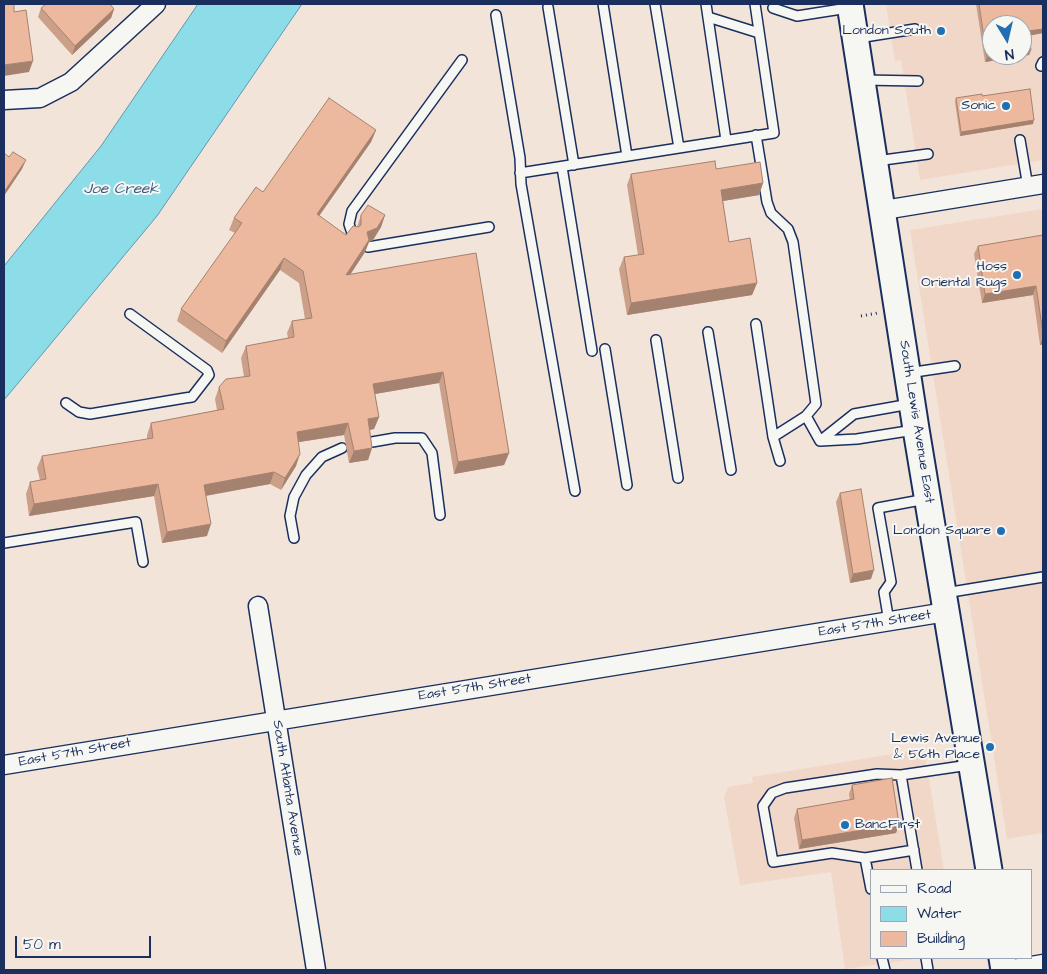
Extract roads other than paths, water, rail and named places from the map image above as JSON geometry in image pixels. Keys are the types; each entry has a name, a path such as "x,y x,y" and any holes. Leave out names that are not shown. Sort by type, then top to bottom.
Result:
{"main road":[{"name":"South Lewis Avenue East","path":"851,6 884,210 912,404 989,869"}],"street":[{"path":"4,100 40,98 71,82 156,4"},
{"path":"884,210 1035,186"},
{"name":"East 57th Street","path":"4,766 276,720 889,622 945,603"},
{"name":"South Atlanta Avenue","path":"258,606 316,970"},
{"path":"1005,970 1043,964"}],"lane":[{"path":"603,4 627,156"},
{"path":"655,4 679,148"},
{"path":"706,4 726,140"},
{"path":"520,173 774,132 755,4"},
{"path":"779,4 773,8 797,16 851,6"},
{"path":"548,7 574,165"},
{"path":"496,15 520,158 520,173 575,492"},
{"path":"708,17 759,33"},
{"path":"856,38 915,30"},
{"path":"352,232 349,224 352,211 462,60"},
{"path":"863,80 918,81"},
{"path":"756,135 767,202 772,213 788,229 793,242 816,404 806,416 773,437"},
{"path":"1020,140 1035,186"},
{"path":"876,161 928,154"},
{"path":"562,167 592,351"},
{"path":"368,247 488,227"},
{"path":"66,402 79,412 90,414 192,397 208,375 207,370 130,314"},
{"path":"756,324 773,437 780,461"},
{"path":"708,332 731,470"},
{"path":"656,340 678,478"},
{"path":"604,349 627,485"},
{"path":"908,373 955,366"},
{"path":"820,441 854,414 912,404"},
{"path":"806,416 820,441"},
{"path":"820,441 857,439 916,429"},
{"path":"372,442 395,438 422,438 432,453 440,515"},
{"path":"294,538 290,516 294,497 306,475 322,456 342,448"},
{"path":"889,622 884,592 891,582 878,508 928,499"},
{"path":"4,543 136,522 143,562"},
{"path":"945,603 1043,577"},
{"path":"914,850 865,858 832,853 773,862 763,806 772,793 785,788 877,774 901,776 972,764"},
{"path":"901,776 918,869"},
{"path":"865,858 870,884"}],"water":[{"name":"Joe Creek","path":"198,4 302,4 157,216 4,400 4,266 101,146"}],"place":[{"name":"London South","path":"941,31"},
{"name":"Sonic","path":"1006,106"},
{"name":"Hoss Oriental Rugs","path":"1017,275"},
{"name":"London Square","path":"1001,531"},
{"name":"Lewis Avenue & 56th Place","path":"990,747"},
{"name":"BancFirst","path":"845,825"}]}
